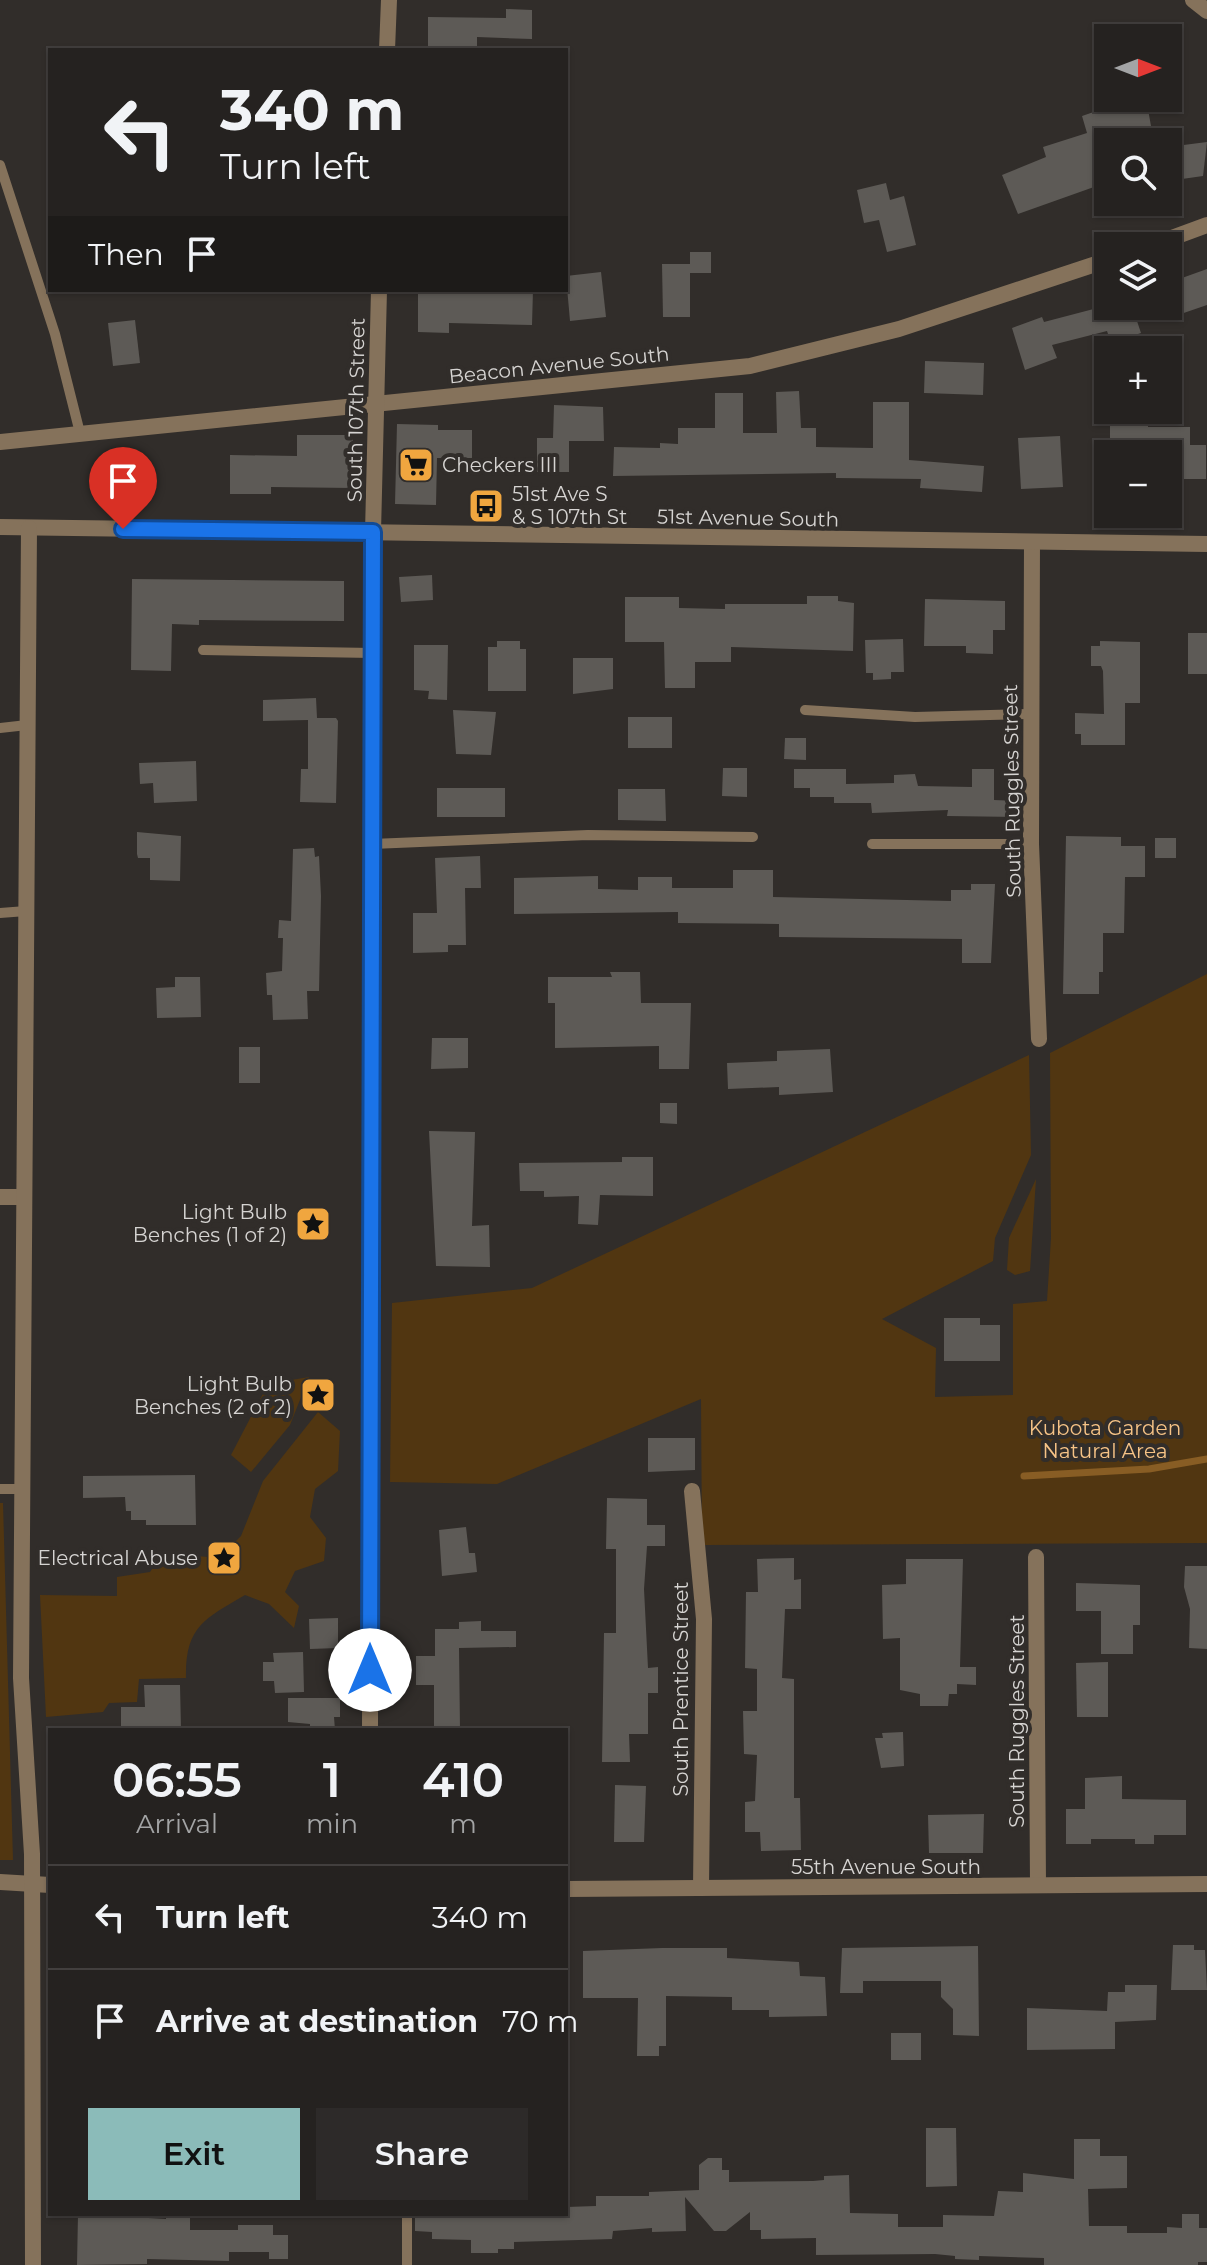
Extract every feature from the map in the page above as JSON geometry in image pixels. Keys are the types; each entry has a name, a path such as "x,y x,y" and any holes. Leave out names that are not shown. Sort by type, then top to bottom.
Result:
{"street":[{"path":"387,48 389,0"},
{"path":"1193,0 1207,11"},
{"path":"1182,234 1207,225"},
{"name":"Beacon Avenue South","path":"0,442 750,366 899,329 1094,265"},
{"name":"South 107th Street","path":"370,1728 373,532 379,292"},
{"name":"51st Avenue South","path":"0,527 1207,544"},
{"path":"29,528 21,1678 31,1883 33,2265"},
{"name":"South Ruggles Street","path":"1032,542 1031,844 1039,1039"},
{"path":"0,1197 24,1197"},
{"name":"South Prentice Street","path":"692,1491 704,1619 701,1888"},
{"name":"South Ruggles Street","path":"1036,1557 1038,1885"},
{"path":"0,1882 48,1885"},
{"name":"55th Avenue South","path":"568,1889 1207,1884"}],"lane":[{"path":"0,165 55,334 80,433"},
{"path":"203,650 373,653"},
{"path":"805,710 915,717 1030,714"},
{"path":"0,728 27,725"},
{"path":"372,844 588,835 753,837"},
{"path":"872,844 1031,844"},
{"path":"0,913 26,911"},
{"path":"0,1489 21,1489"},
{"path":"407,2216 407,2265"}],"green space":[{"name":"Kubota Garden Natural Area","path":"1207,974 1207,1543 702,1545 701,1399 497,1484 390,1482 392,1303 532,1288 1029,1055 1031,1155 995,1238 993,1261 882,1319 936,1348 935,1397 1013,1395 1013,1304 1047,1301 1051,1238 1050,1053"},
{"path":"1036,1179 1030,1271 1015,1275 1007,1270 1009,1238"},
{"path":"309,1377 290,1425 251,1472 231,1455 268,1384"},
{"path":"318,1412 340,1431 338,1471 315,1489 310,1517 326,1538 324,1561 295,1571 285,1592 299,1606 294,1628 269,1604 245,1595 200,1626 189,1647 186,1678 139,1679 137,1702 109,1703 103,1712 46,1717 40,1595 117,1596 117,1577 150,1572 163,1553 219,1558 241,1536 263,1481"},
{"path":"0,1503 3,1503 13,1860 0,1860"}],"building":[{"path":"506,9 532,10 532,39 477,37 477,48 428,48 428,17 506,18"},
{"path":"1094,112 1148,112 1151,126 1094,128 1094,187 1018,214 1002,175 1046,157 1043,147 1087,133 1082,116"},
{"path":"1207,142 1203,176 1182,179 1182,145"},
{"path":"886,183 890,200 904,196 916,245 887,252 879,220 864,223 857,190"},
{"path":"690,252 711,252 711,273 690,273"},
{"path":"662,264 690,264 690,317 663,317"},
{"path":"1207,269 1207,305 1182,314 1182,278"},
{"path":"601,272 606,317 570,321 568,276"},
{"path":"418,292 533,292 532,325 449,323 449,333 418,332"},
{"path":"1094,309 1094,320 1137,320 1141,333 1109,336 1107,331 1052,345 1057,358 1025,370 1012,328 1042,317 1044,322"},
{"path":"135,320 140,363 113,366 108,323"},
{"path":"925,361 984,363 983,395 924,393"},
{"path":"799,391 801,428 816,428 816,447 873,448 873,402 909,402 909,460 984,466 982,492 920,488 921,479 836,478 836,473 613,476 614,447 660,448 660,443 678,444 678,428 715,428 715,393 743,393 743,433 777,433 776,392"},
{"path":"554,405 603,407 604,441 569,441 569,472 537,472 537,438 553,438"},
{"name":"Checkers III","path":"397,424 438,425 438,430 472,430 472,458 437,458 436,505 395,504"},
{"path":"1110,424 1190,427 1190,445 1206,445 1206,479 1182,479 1182,440 1110,440"},
{"path":"297,435 353,435 352,488 271,487 271,494 230,494 230,455 297,456"},
{"path":"1060,436 1063,487 1021,489 1018,438"},
{"path":"432,575 433,600 401,602 399,577"},
{"path":"132,579 344,581 344,621 199,620 199,625 172,624 171,671 131,670"},
{"path":"807,596 838,596 838,601 854,603 853,651 731,647 731,662 695,662 695,688 665,688 664,642 625,642 625,597 679,597 679,608 725,609 725,604 807,604"},
{"path":"925,599 1005,601 1005,630 993,630 993,654 966,653 966,646 924,646"},
{"path":"1188,633 1207,633 1207,674 1188,674"},
{"path":"903,639 904,672 891,672 891,679 873,680 873,673 866,673 865,640"},
{"path":"497,641 520,641 520,649 526,649 526,691 488,691 488,647 497,647"},
{"path":"1100,641 1140,642 1140,703 1125,703 1125,745 1081,745 1081,734 1075,734 1075,713 1104,714 1103,671 1101,666 1091,666 1091,646 1100,646"},
{"path":"414,645 448,645 447,700 428,699 429,691 414,690"},
{"path":"573,658 613,658 613,689 573,694"},
{"path":"316,698 317,718 336,718 338,721 336,803 300,802 301,769 308,769 308,720 263,721 263,700"},
{"path":"453,710 496,712 491,755 456,754"},
{"path":"628,717 672,717 672,748 628,748"},
{"path":"785,738 806,738 806,760 784,759"},
{"path":"196,761 197,801 154,803 153,783 140,784 139,763"},
{"path":"723,768 747,768 747,797 722,796"},
{"path":"794,769 846,769 846,784 894,783 894,775 915,774 918,786 972,787 972,769 994,769 994,800 1020,801 1020,817 947,816 948,810 872,813 871,803 834,803 834,797 810,797 810,788 794,788"},
{"path":"437,788 505,788 505,817 437,817"},
{"path":"618,789 665,789 666,821 618,820"},
{"path":"137,832 181,836 180,881 150,880 150,858 138,858"},
{"path":"1066,836 1121,837 1121,846 1145,846 1145,877 1125,877 1124,933 1103,933 1103,972 1099,972 1099,994 1063,994"},
{"path":"1155,838 1176,838 1176,858 1155,858"},
{"path":"314,848 315,857 319,856 321,896 319,991 307,991 308,1019 273,1020 272,995 267,995 266,973 282,971 283,938 278,938 279,920 291,921 293,849"},
{"path":"480,856 481,888 465,888 466,945 448,945 448,952 413,953 413,913 437,913 435,858"},
{"path":"733,870 773,870 773,897 951,901 951,890 971,890 971,884 995,884 991,963 962,963 962,939 779,937 779,924 678,923 678,912 514,914 514,878 598,876 598,889 638,890 638,877 672,877 672,888 733,888"},
{"path":"610,972 640,972 641,1003 691,1003 689,1069 659,1069 659,1046 555,1048 555,1003 548,1003 548,977 612,977"},
{"path":"175,977 200,977 201,1017 157,1018 156,988 175,987"},
{"path":"432,1038 468,1038 468,1068 431,1069"},
{"path":"239,1047 260,1047 260,1083 239,1083"},
{"path":"830,1049 833,1092 779,1095 779,1087 728,1089 727,1063 777,1061 777,1051"},
{"path":"660,1103 677,1103 677,1124 660,1123"},
{"path":"429,1131 475,1132 472,1226 489,1225 490,1267 436,1266"},
{"path":"622,1157 653,1157 653,1196 600,1195 598,1225 578,1224 579,1196 544,1197 544,1191 520,1191 519,1163 622,1162"},
{"path":"944,1318 980,1318 980,1325 1000,1325 1000,1361 944,1361"},
{"path":"648,1438 695,1438 695,1470 648,1472"},
{"path":"195,1475 196,1525 146,1525 146,1520 131,1520 131,1511 126,1511 125,1497 83,1498 83,1476"},
{"path":"607,1498 647,1499 647,1525 665,1525 665,1546 647,1546 644,1589 648,1668 658,1667 658,1693 648,1693 648,1734 629,1734 630,1762 602,1762 604,1633 616,1633 616,1549 606,1549"},
{"path":"466,1527 469,1553 475,1553 477,1572 442,1576 439,1530"},
{"path":"794,1558 794,1580 801,1579 801,1609 785,1609 782,1678 794,1679 794,1798 800,1798 801,1850 761,1851 760,1832 745,1832 745,1802 755,1801 757,1755 744,1754 743,1711 757,1711 757,1669 745,1668 746,1592 758,1592 757,1559"},
{"path":"906,1559 963,1559 960,1667 976,1667 976,1685 957,1684 957,1694 949,1694 948,1706 920,1706 920,1694 900,1690 900,1638 883,1639 882,1585 906,1584"},
{"path":"1185,1566 1207,1566 1207,1649 1189,1648 1190,1609 1184,1587"},
{"path":"1076,1583 1140,1585 1140,1625 1133,1625 1133,1654 1101,1654 1101,1611 1076,1611"},
{"path":"338,1618 338,1648 310,1649 309,1619"},
{"path":"481,1621 481,1631 516,1631 516,1647 459,1648 460,1728 434,1728 434,1685 416,1685 416,1656 435,1656 435,1629 459,1629 459,1622"},
{"path":"303,1652 304,1692 275,1693 274,1681 263,1681 263,1662 274,1662 273,1653"},
{"path":"1108,1662 1108,1717 1077,1717 1076,1663"},
{"path":"144,1685 180,1685 181,1728 121,1728 121,1707 145,1707"},
{"path":"288,1698 340,1698 340,1717 334,1717 335,1728 310,1728 310,1724 288,1722"},
{"path":"903,1732 904,1766 881,1768 875,1738 883,1738 882,1733"},
{"path":"1122,1776 1122,1799 1186,1800 1186,1835 1154,1835 1154,1844 1135,1844 1135,1839 1091,1839 1091,1844 1066,1844 1066,1809 1085,1809 1085,1778"},
{"path":"615,1785 646,1786 644,1842 614,1842"},
{"path":"984,1814 983,1853 929,1853 928,1815"},
{"path":"1173,1945 1194,1945 1194,1950 1205,1950 1207,1990 1171,1990"},
{"path":"978,1946 979,2036 953,2035 953,2009 941,1997 941,1981 863,1981 863,1993 840,1993 842,1948"},
{"path":"727,1948 727,1958 799,1962 800,1976 825,1977 827,2016 769,2017 769,2010 732,2010 732,1997 666,1996 666,2046 659,2046 659,2056 637,2056 638,1998 583,1998 583,1951"},
{"path":"1125,1985 1157,1985 1156,2020 1115,2022 1115,2049 1027,2050 1027,2008 1107,2011 1108,1992 1125,1992"},
{"path":"891,2033 921,2033 921,2060 891,2060"},
{"path":"926,2128 956,2128 957,2186 926,2187"},
{"path":"1074,2139 1100,2139 1100,2156 1127,2156 1127,2188 1088,2189 1089,2226 1127,2226 1127,2233 1167,2233 1167,2227 1182,2228 1182,2214 1199,2214 1199,2228 1207,2228 1207,2262 1198,2262 1198,2265 1044,2265 1044,2258 979,2256 979,2260 935,2254 816,2255 816,2238 761,2239 761,2230 750,2230 750,2212 726,2231 714,2231 685,2197 686,2231 652,2232 652,2228 613,2231 612,2239 514,2242 514,2249 498,2249 498,2253 471,2253 471,2240 432,2239 432,2232 415,2231 415,2216 568,2216 568,2207 596,2206 596,2196 649,2196 649,2192 699,2190 699,2165 708,2158 722,2158 722,2170 729,2170 729,2182 813,2181 824,2180 824,2176 849,2175 850,2213 898,2214 898,2227 943,2227 943,2215 994,2216 998,2191 1023,2192 1023,2173 1074,2179"},
{"path":"78,2216 166,2219 166,2216 190,2216 190,2230 238,2230 238,2225 273,2225 273,2235 288,2235 288,2259 269,2259 269,2252 229,2252 229,2261 147,2259 147,2264 77,2265"}],"waterway":[{"path":"1024,1476 1149,1469 1207,1459"}],"place":[{"name":"Checkers III","path":"416,465"},
{"name":"51st Ave S & S 107th St","path":"486,506"},
{"name":"Light Bulb Benches (1 of 2)","path":"313,1224"},
{"name":"Light Bulb Benches (2 of 2)","path":"318,1395"},
{"name":"Electrical Abuse","path":"224,1558"}],"route":[{"path":"123,529 373,532 370,1670"}]}
